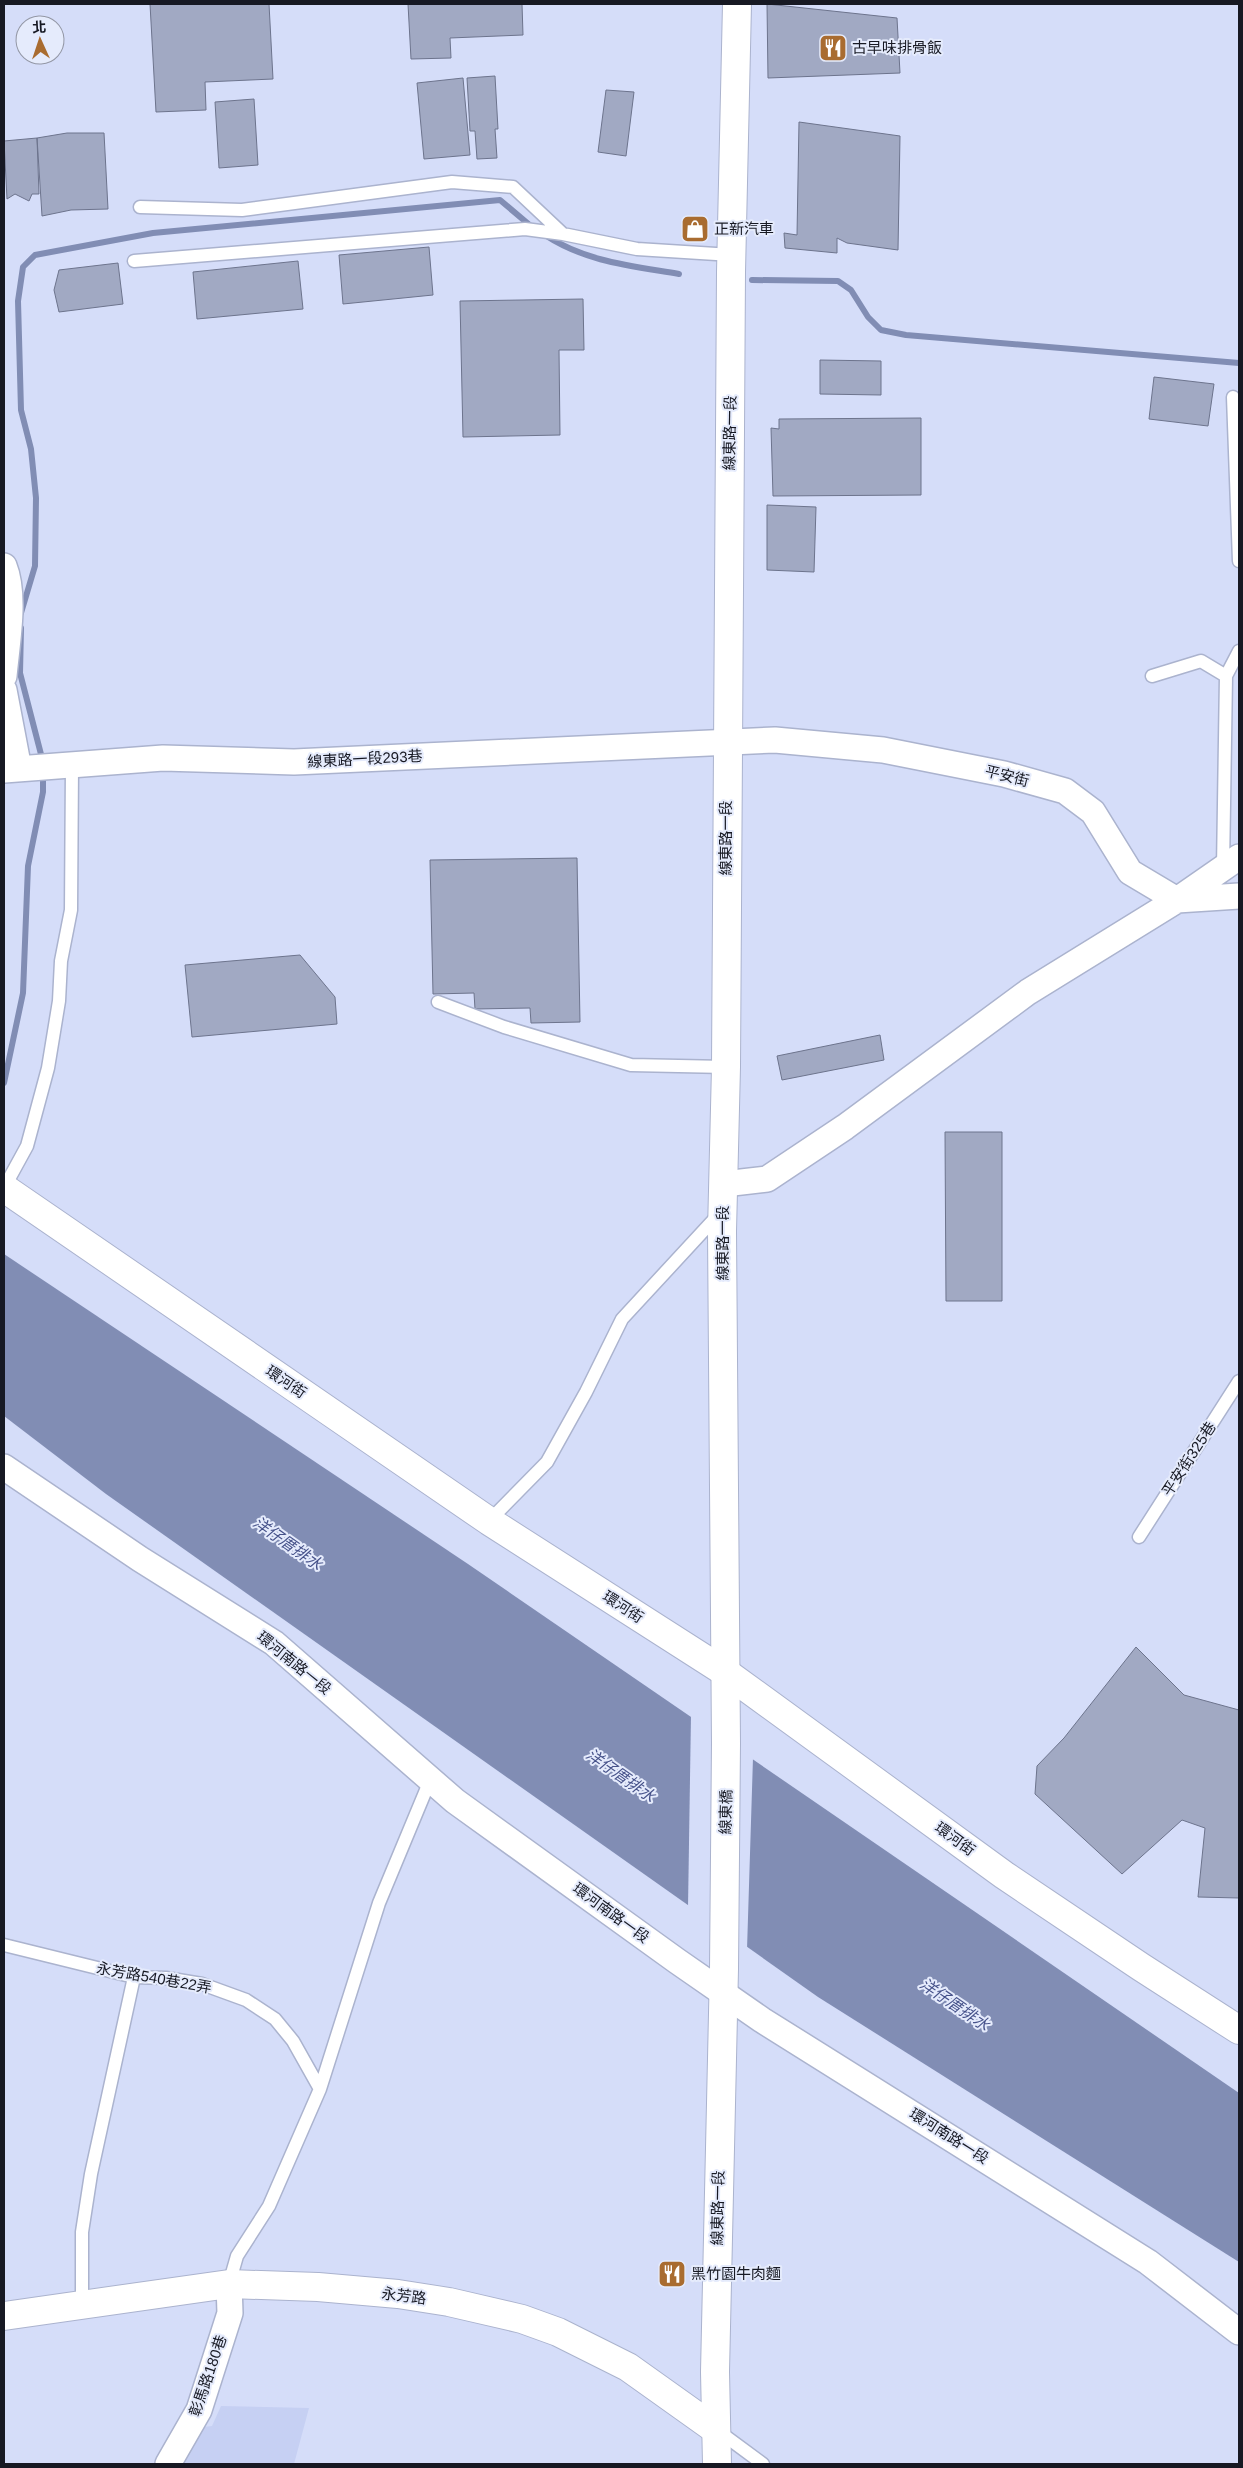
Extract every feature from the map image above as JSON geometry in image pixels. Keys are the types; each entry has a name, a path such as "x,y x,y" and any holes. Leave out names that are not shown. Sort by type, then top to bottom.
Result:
{"main road":[{"name":"線東路一段","path":"725,1672 724,1197 727,741 732,255 737,4"},
{"name":"環河街","path":"4,1188 489,1521 725,1672 1004,1875 1239,2030"},
{"name":"線東橋","path":"724,1952 725,1672"},
{"name":"線東路一段","path":"717,2464 715,2429 724,1952"},
{"name":"永芳路","path":"4,2316 229,2284 318,2287 398,2294 449,2302 522,2319 558,2332 628,2367 715,2429"}],"street":[{"path":"4,566 7,574 10,621 4,676"},
{"path":"4,690 20,769"},
{"name":"平安街","path":"727,741 775,740 883,750 1004,774 1065,792 1094,812 1130,872 1177,900"},
{"name":"線東路一段293巷","path":"20,769 163,758 294,762 727,741"},
{"path":"724,1197 767,1179 845,1126 1028,992 1177,900 1231,863"},
{"path":"1177,900 1239,896"},
{"name":"環河南路一段","path":"4,1467 140,1559 274,1642 455,1801 677,1961 762,2020 1133,2252 1239,2332"},
{"name":"彰馬路180巷","path":"168,2464 199,2410 230,2313 229,2284"}],"lane":[{"path":"140,207 242,210 452,182 513,186 563,234"},
{"path":"134,260 525,228 637,249 732,255"},
{"path":"1233,397 1239,561"},
{"path":"1231,863 1226,676 1239,652"},
{"path":"1152,676 1201,661 1226,676"},
{"path":"4,1188 27,1146 48,1068 59,1001 62,961 71,910 72,766"},
{"path":"438,1002 504,1027 631,1065 726,1067"},
{"path":"489,1521 547,1462 586,1392 622,1319 724,1197"},
{"name":"平安街325巷","path":"1140,1537 1239,1380"},
{"path":"229,2284 238,2256 269,2206 320,2089 379,1903 431,1778"},
{"name":"永芳路540巷22弄","path":"4,1945 134,1977 166,1978 202,1984 246,2000 275,2019 293,2041 320,2089"},
{"path":"82,2304 82,2232 91,2174 134,1977"},
{"name":"永芳路","path":"715,2429 764,2464"}],"shaded area":[{"path":"221,2406 309,2408 294,2464 177,2464 195,2428 212,2426"}],"water":[{"name":"洋仔厝排水","path":"4,1254 468,1564 1239,2093 1239,2262 818,1997 106,1494 4,1416"}],"pier":[{"path":"691,1714 753,1757 747,1950 688,1908"}],"building":[{"path":"150,4 269,4 273,79 205,82 206,110 156,112"},
{"path":"408,4 522,4 523,35 450,38 451,58 411,59"},
{"path":"767,4 897,18 900,73 768,78"},
{"path":"495,76 498,129 495,129 497,158 477,159 475,131 470,131 467,78"},
{"path":"463,78 470,155 424,159 417,83"},
{"path":"606,90 634,92 626,156 598,152"},
{"path":"254,99 258,165 219,168 215,102"},
{"path":"799,122 900,136 898,250 847,243 837,238 837,253 785,248 784,233 797,235"},
{"path":"67,133 104,133 108,209 71,210 42,216 37,138"},
{"path":"37,138 39,194 32,194 29,201 15,194 7,199 4,141"},
{"path":"429,247 433,295 343,304 339,255"},
{"path":"298,261 303,309 197,319 193,272"},
{"path":"118,263 123,304 59,312 54,290 59,270"},
{"path":"583,299 584,350 559,350 560,435 463,437 460,301"},
{"path":"820,360 881,361 881,395 820,394"},
{"path":"1154,377 1214,384 1208,426 1149,419"},
{"path":"921,418 921,495 773,496 771,428 779,429 779,419"},
{"path":"767,505 816,507 814,572 767,570"},
{"path":"577,858 580,1022 531,1023 530,1008 475,1009 474,993 433,994 430,860"},
{"path":"300,955 335,997 337,1024 192,1037 185,965"},
{"path":"880,1035 884,1060 782,1080 777,1056"},
{"path":"945,1132 1002,1132 1002,1301 946,1301"},
{"path":"1136,1647 1184,1695 1239,1710 1239,1898 1198,1897 1205,1828 1182,1820 1122,1874 1035,1794 1037,1766 1064,1738"}],"waterway":[{"path":"21,613 35,566 36,498 31,449 21,410 18,301 23,267 35,255 153,233 500,200 532,227"},
{"path":"545,235 577,251 610,262 679,274"},
{"path":"752,280 838,281 851,290 868,317 881,330 906,335 1239,363"},
{"path":"21,628 20,673 43,762"},
{"path":"4,1083 23,993 28,866 43,792 43,772"}],"place":[{"name":"古早味排骨飯","path":"833,48"},
{"name":"正新汽車","path":"695,229"},
{"name":"黑竹園牛肉麵","path":"672,2274"}]}
